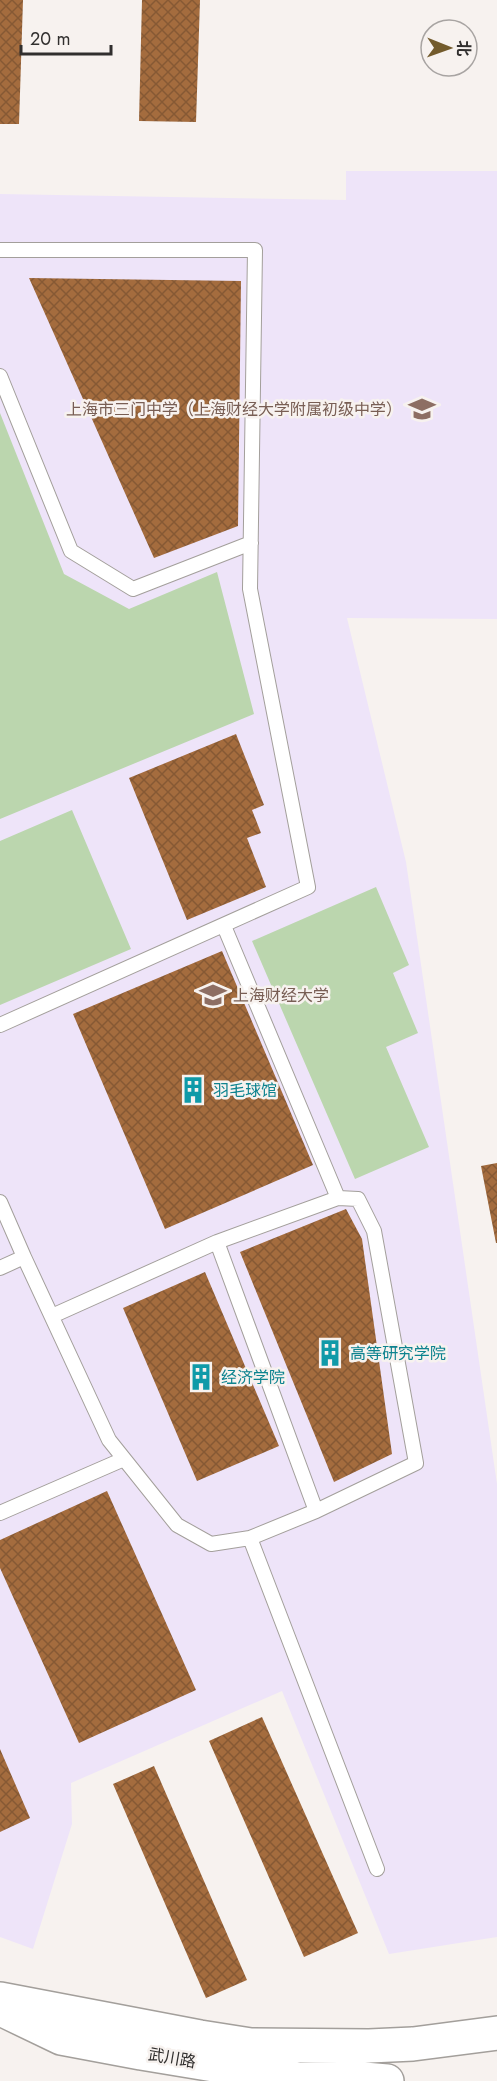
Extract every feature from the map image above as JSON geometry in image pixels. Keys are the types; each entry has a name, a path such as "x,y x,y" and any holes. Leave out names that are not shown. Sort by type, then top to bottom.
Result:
{"street":[{"path":"0,1999 251,2045 413,2044 497,2033"},
{"name":"武川路","path":"0,2009 61,2038 141,2053 299,2079 352,2078 387,2081"}],"lane":[{"path":"0,250 255,250 250,589 308,887 0,1025"},
{"path":"0,376 71,551 133,589 251,543"},
{"path":"224,926 338,1198"},
{"path":"0,1202 24,1257 109,1440 177,1525 211,1544 250,1538 316,1511 416,1463 374,1231 358,1199 338,1198 216,1242 52,1317"},
{"path":"216,1242 316,1511"},
{"path":"0,1268 24,1257"},
{"path":"0,1513 124,1459"},
{"path":"250,1538 377,1869"}],"shaded area":[{"name":"上海财经大学","path":"346,171 497,171 497,619 347,618 406,862 497,1484 497,1937 389,1954 282,1691 71,1783 72,1824 33,1949 0,1937 0,194 346,200"}],"green space":[{"path":"0,413 64,574 129,609 217,572 254,714 0,819"},
{"path":"72,810 131,949 0,1005 0,841"},
{"path":"376,887 409,965 393,973 418,1033 386,1047 429,1147 355,1179 252,941"}],"building":[{"path":"0,0 23,0 19,124 0,124"},
{"path":"142,0 200,0 196,122 139,121"},
{"path":"29,278 241,281 238,526 154,558"},
{"path":"236,734 264,805 252,810 261,833 247,838 266,887 187,920 129,778"},
{"name":"羽毛球馆","path":"222,951 313,1165 165,1229 73,1014"},
{"path":"497,1163 497,1243 496,1243 481,1166"},
{"name":"高等研究学院","path":"346,1209 362,1239 392,1454 334,1482 240,1252"},
{"name":"经济学院","path":"205,1272 279,1446 197,1481 123,1308"},
{"path":"107,1491 196,1690 79,1743 0,1568 0,1540"},
{"path":"262,1717 358,1933 304,1957 209,1741"},
{"path":"0,1749 30,1818 0,1832"},
{"path":"154,1766 247,1980 206,1998 113,1784"}],"place":[{"name":"上海市三门中学（上海财经大学附属初级中学）","path":"422,409"},
{"name":"上海财经大学","path":"213,995"},
{"name":"羽毛球馆","path":"193,1090"},
{"name":"高等研究学院","path":"330,1353"},
{"name":"经济学院","path":"201,1377"}]}
